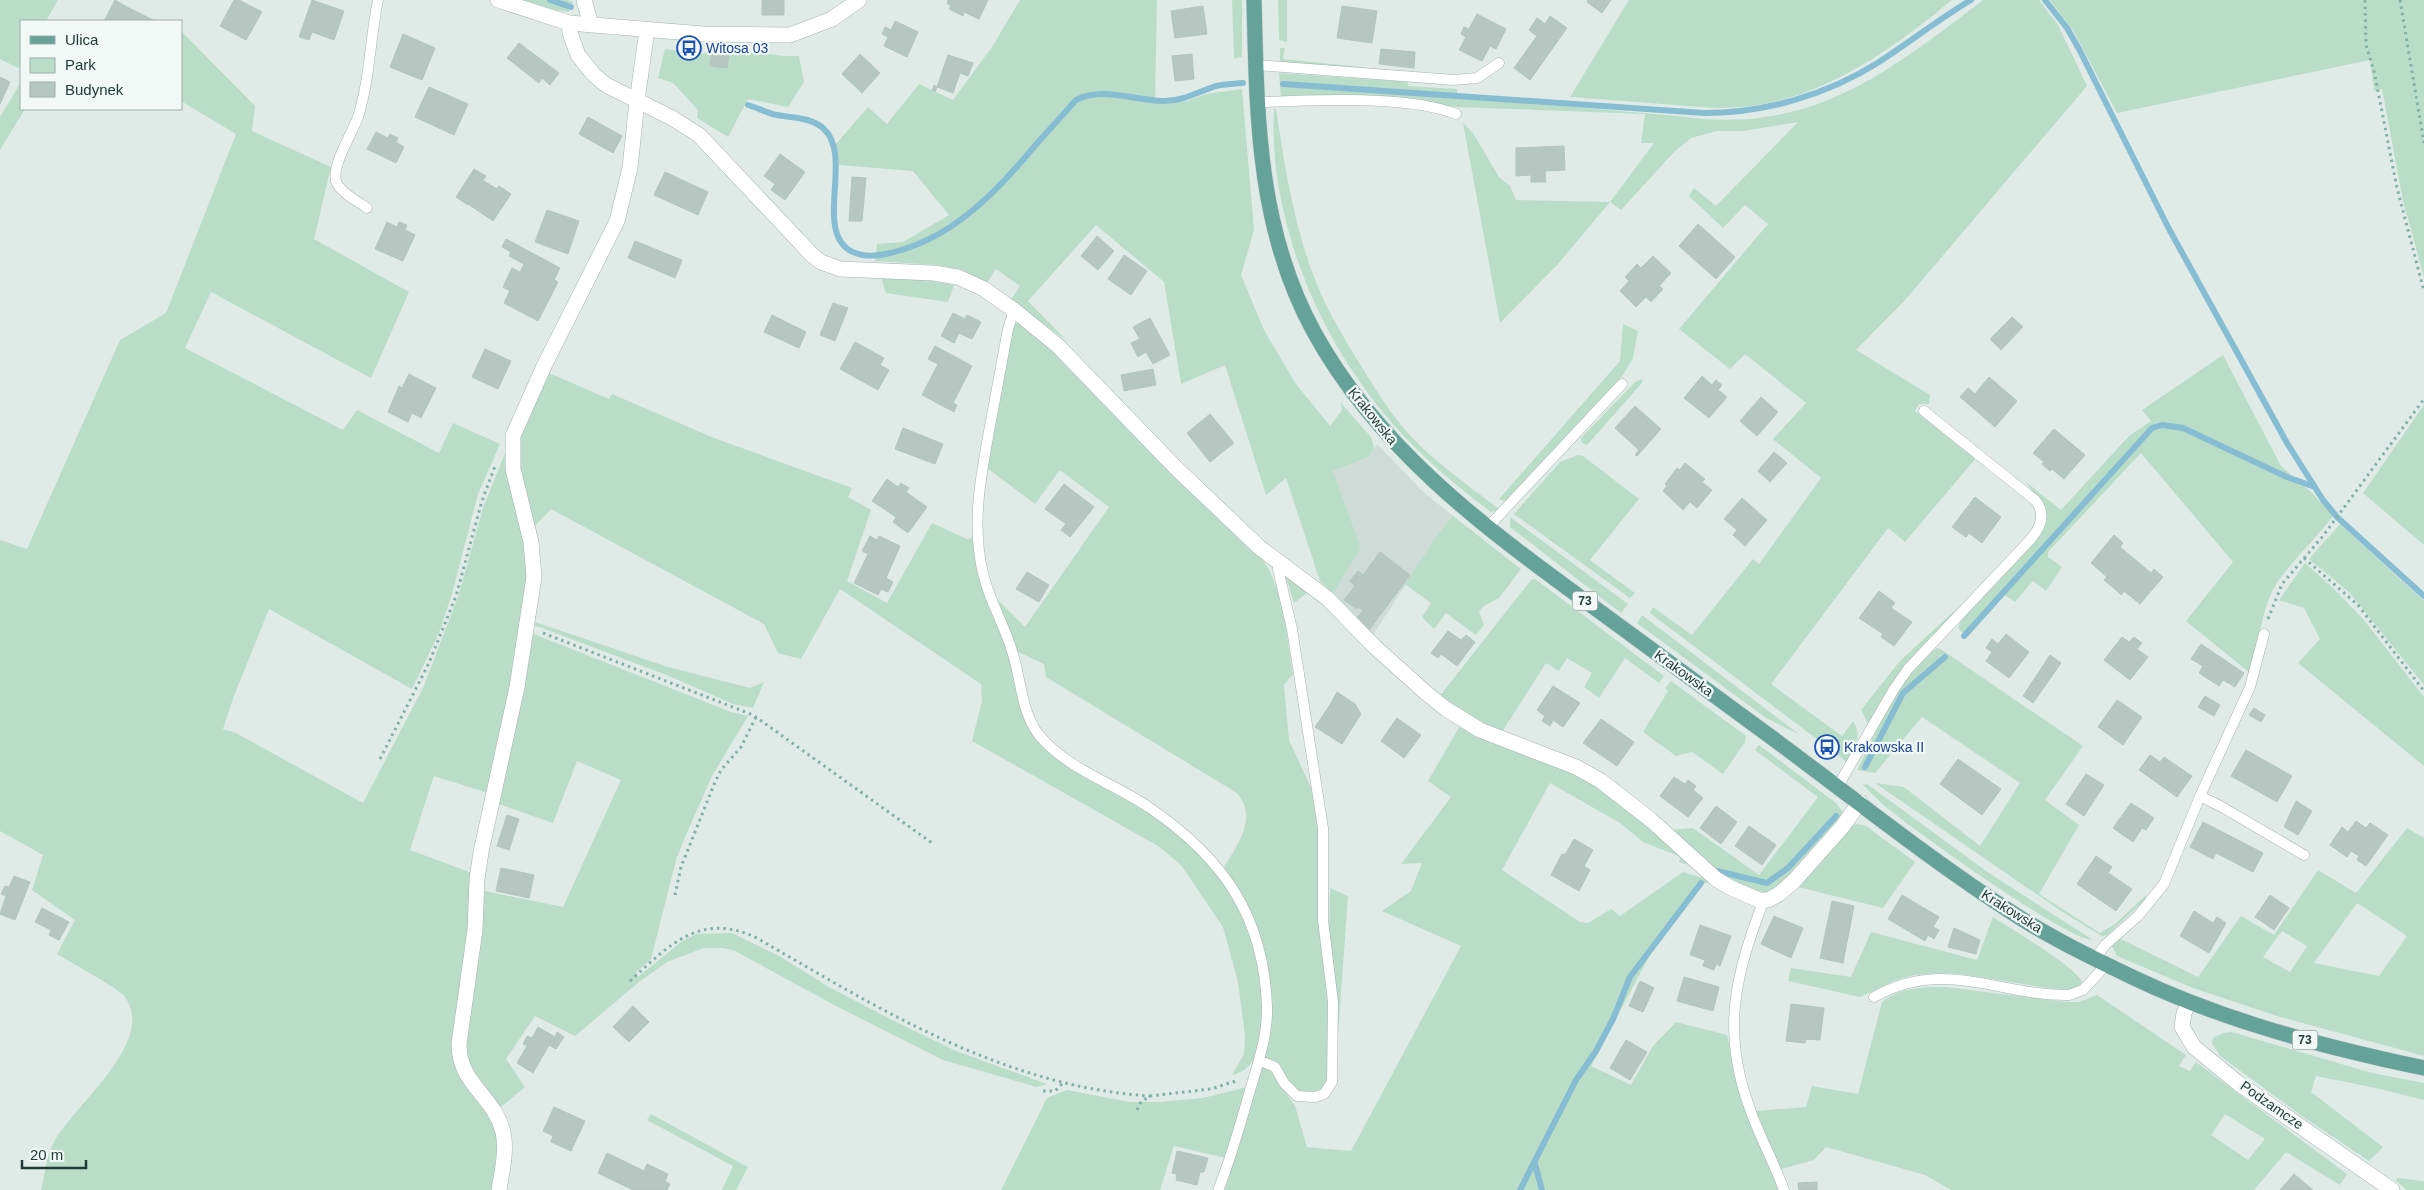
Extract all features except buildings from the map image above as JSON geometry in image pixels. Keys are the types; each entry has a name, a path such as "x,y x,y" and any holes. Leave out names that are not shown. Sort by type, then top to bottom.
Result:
{"main road":[{"name":"Krakowska","path":"1254,0 1257,102 1266,193 1271,219 1293,285 1312,327 1350,389 1389,438 1437,485 1511,547 1860,802 1960,878 2012,913 2101,962 2189,1002 2255,1026 2318,1044 2424,1068"}],"street":[{"path":"498,0 570,23 703,34 790,35 832,19 859,0"},
{"path":"584,0 592,25"},
{"path":"570,23 570,33 578,54 594,75 606,85 683,124 699,135 812,255 821,262 840,269 854,271 910,271 958,277 984,289 1014,310 1058,346 1176,468 1260,548 1326,598 1374,647 1446,709 1501,740 1589,774 1611,788 1651,820 1716,879 1749,897 1764,900 1779,894 1794,881 1842,827 1860,802"},
{"path":"499,1190 505,1147 504,1133 492,1107 464,1072 459,1056 459,1044 474,939 477,879 481,852 517,687 532,596 534,558 516,486 512,444 520,417 617,222 630,168 647,30"},
{"name":"Podzamcze","path":"2189,1002 2184,1013 2182,1027 2194,1047 2238,1083 2392,1190"}],"lane":[{"path":"367,208 340,188 336,180 336,170 358,117 365,88 378,0"},
{"path":"1256,65 1454,80 1477,78 1499,63"},
{"path":"1257,102 1372,102 1423,105 1456,114"},
{"path":"1014,310 1008,329 982,471 977,514 982,572 994,607 1012,648 1024,704 1038,734 1047,743 1084,771 1148,806 1203,849 1233,888 1244,907 1253,932 1264,978 1267,1009 1259,1060 1219,1188"},
{"path":"1488,527 1622,384"},
{"path":"1838,786 1894,689 1908,669 2031,540 2041,523 2042,510 2035,500 1924,411"},
{"path":"1259,1060 1275,1067 1284,1083 1297,1096 1315,1097 1324,1094 1332,1082 1333,1002 1323,920 1322,820 1290,620 1279,573 1280,562"},
{"path":"1874,997 1909,981 1942,978 2069,995 2083,990 2101,962 2105,945 2138,916 2162,886 2200,796 2250,687 2264,634"},
{"path":"2200,796 2304,855"},
{"path":"1764,900 1750,937 1739,976 1733,1033 1739,1073 1750,1109 1784,1190"}],"path":[{"path":"2364,0 2366,45 2374,70 2397,188 2424,291"},
{"path":"2400,0 2424,143"},
{"path":"2264,634 2279,590 2373,470 2424,399"},
{"path":"380,759 440,638 461,584 487,484 504,447 512,444"},
{"path":"2304,558 2358,605 2424,691"},
{"path":"526,627 630,665 756,717 932,843"},
{"path":"675,895 681,867 715,782 721,770 741,747 756,717"},
{"path":"630,981 669,946 687,935 707,928 736,929 757,938 892,1015 944,1041 1050,1081 1126,1094 1150,1096 1211,1089 1242,1079 1254,1078"},
{"path":"1043,1091 1055,1091 1062,1084"},
{"path":"1137,1110 1141,1102 1150,1096"}],"shaded area":[{"path":"1377,444 1422,491 1453,516 1441,530 1371,638 1333,593 1361,548 1333,471 1369,457"}],"green space":[{"path":"0,0 58,0 47,20 20,20 20,64 18,68 0,59"},
{"path":"523,0 567,0 573,2 569,12 554,10"},
{"path":"1020,0 1157,0 1155,103 1187,101 1206,94 1242,89 1254,230 1241,275 1264,330 1296,384 1330,426 1342,410 1341,403 1371,437 1374,448 1369,457 1333,471 1361,548 1333,593 1320,581 1286,478 1266,495 1225,365 1181,384 1164,282 1096,225 1028,301 1067,341 1011,300 1020,286 996,269 987,283 962,270 938,265 875,261 877,244 903,242 949,215 913,171 839,165 836,144 868,107 887,124 919,84 953,100 992,47"},
{"path":"1232,0 1242,0 1242,57 1234,58"},
{"path":"1278,0 1287,0 1287,42 1279,40"},
{"path":"1629,0 1952,0 1902,39 1847,74 1788,98 1756,105 1724,108 1570,97"},
{"path":"1983,0 2039,0 2058,25 2087,86 1906,299 1856,350 1930,395 1929,404 1919,404 1915,411 1976,458 1905,542 1888,528 1771,684 1842,736 1853,721 1856,726 1857,737 1855,747 1847,762 1650,613 1653,607 1692,635 1753,559 1759,564 1821,478 1773,439 1806,403 1745,354 1730,369 1679,329 1768,224 1745,205 1723,228 1689,196 1694,188 1716,206 1798,122 1743,131 1717,131 1691,138 1674,152 1621,210 1610,202 1654,143 1641,143 1645,114 1456,107 1432,103 1281,98 1279,73 1408,82 1408,86 1457,89 1457,97 1725,120 1767,117 1806,108 1843,94 1878,75 1912,53"},
{"path":"2050,0 2424,0 2424,277 2403,201 2382,89 2374,91 2370,60 2117,113 2074,32"},
{"path":"182,32 255,106 252,131 331,167 314,239 409,292 371,378 211,292 185,348 343,430 357,410 439,453 453,423 500,444 478,494 452,594 439,633 412,689 269,609 234,696 223,729 236,733 363,803 423,688 459,594 483,508 506,451 523,524 528,589 491,794 434,776 410,850 472,873 470,933 454,1058 491,1117 498,1142 492,1190 41,1190 51,1147 64,1127 94,1092 122,1053 130,1033 132,1015 125,997 121,993 57,954 75,920 32,890 43,855 0,831 0,540 27,549 120,340 166,313 236,134 182,102"},
{"path":"712,48 799,56 804,82 788,107 748,99 728,137 697,118 698,110 673,83 658,78 665,49 704,54"},
{"path":"1280,48 1285,48 1283,59 1410,72 1409,75 1288,64 1280,61"},
{"path":"20,84 20,110 24,110 0,150 0,117"},
{"path":"1274,109 1276,109 1296,219 1308,261 1326,305 1338,327 1381,398 1412,438 1448,470 1500,510 1491,512 1452,481 1416,448 1393,424 1343,356 1322,318 1304,277 1290,236 1280,194 1274,151"},
{"path":"1463,123 1473,133 1499,177 1510,186 1516,200 1610,202 1558,264 1500,323"},
{"path":"881,278 914,278 954,285 948,302 886,293"},
{"path":"1021,321 1051,347 1262,559 1276,585 1284,614 1293,674 1284,685 1289,740 1313,792 1317,815 1329,1007 1329,1083 1320,1092 1299,1093 1264,1058 1269,1023 1256,931 1243,896 1224,867 1240,840 1246,821 1243,802 1237,793 1046,677 1044,664 1016,651 997,599 1025,627 1109,507 1060,470 1035,504 987,468 1012,326"},
{"path":"1623,324 1638,331 1633,358 1623,375 1508,502 1499,499 1620,361"},
{"path":"2223,355 2281,466 2312,493 2333,516 2283,575 2271,594 2264,613 2250,673 2186,621 2233,562 2141,453 2048,552 2048,557 2062,567 2046,591 2033,581 2015,602 2005,595 1967,638 1958,628 1962,618 2044,529 2046,522 2045,509 2026,482 2061,510 2129,436 2151,421 2142,410"},
{"path":"549,373 609,399 612,394 714,438 852,488 848,497 871,510 847,581 887,603 932,523 967,539 973,538 1010,660 1020,708 1031,731 1175,832 1202,855 1217,872 1229,891 1249,934 1260,980 1261,1025 1257,1050 1251,1063 1240,1072 1232,1075 1244,1054 1245,1036 1238,982 1223,927 1181,865 1158,846 972,741 982,701 981,684 840,589 801,659 778,653 764,624 551,509 533,528 519,477 517,448 526,419"},
{"path":"1642,379 1642,383 1587,445 1582,443 1581,438 1635,382"},
{"path":"2424,405 2424,545 2363,493"},
{"path":"1578,455 1583,456 1639,499 1590,560 1635,593 1630,598 1514,514 1560,462"},
{"path":"1453,516 1521,569 1499,598 1484,606 1479,612 1484,625 1476,635 1446,613 1434,629 1422,617 1431,603 1405,584 1441,530"},
{"path":"1510,517 1628,604 1621,613 1510,527"},
{"path":"2340,524 2424,601 2424,685 2350,593 2309,559"},
{"path":"2305,563 2363,619 2424,697 2424,766 2298,663 2320,639 2304,608 2279,600"},
{"path":"1284,571 1311,590 1294,603"},
{"path":"1535,579 1664,676 1659,683 1625,658 1599,698 1584,687 1592,673 1567,658 1559,671 1546,663 1500,735 1439,697 1531,580"},
{"path":"1968,598 1940,627 1901,673 1878,705 1868,723 1861,710 1900,661"},
{"path":"1642,615 1800,735 1766,718 1637,623"},
{"path":"535,622 668,667 750,688 764,682 753,708 733,704 669,676 534,625"},
{"path":"531,633 731,712 748,716 712,776 685,837 676,860 651,959 636,972 638,977 681,942 697,934 732,933 781,957 827,986 956,1051 1047,1084 1037,1087 943,1060 834,1005 735,951 723,948 704,948 667,962 639,982 575,1036 535,1016 506,1059 525,1087 501,1107 467,1062 467,1034 485,891 563,907 621,780 577,761 553,823 499,804"},
{"path":"1937,648 2083,746 2045,800 2079,825 2039,894 2100,933 2115,924 2145,896 2146,899 2107,935 2102,936 2061,911 1875,783 1904,787 1980,846 2020,783 1922,717 1875,773 1857,770 1881,721 1901,687 1924,658"},
{"path":"1671,681 1746,736 1745,742 1723,774 1692,752 1676,756 1643,732 1668,691 1665,688"},
{"path":"1461,724 1589,778 1699,868 1679,862 1681,857 1643,842 1620,823 1550,783 1502,870 1580,922 1588,923 1611,909 1620,916 1683,872 1712,881 1734,894 1731,896 1709,882 1703,884 1651,953 1591,1066 1631,1085 1653,1046 1676,1022 1727,1035 1747,1115 1779,1190 1225,1190 1263,1064 1269,1067 1295,1106 1307,1147 1351,1151 1461,946 1382,911 1411,891 1422,863 1401,864 1451,797 1428,781"},
{"path":"1759,745 1836,803 1843,816 1794,876 1769,892 1761,893 1734,883 1670,830 1693,828 1759,875 1818,797 1755,750"},
{"path":"1867,784 1989,873 2093,940 2079,936 2055,923 1990,882 1900,818 1863,785"},
{"path":"1857,824 1866,826 1915,862 1883,908 1798,887 1850,826"},
{"path":"2407,828 2424,838 2424,1056 2277,1016 2193,988 2117,956 2112,946 2120,939 2123,940 2198,977 2241,916 2274,935 2318,870 2356,893","holes":["2357,903 2407,936 2379,976 2314,963","2282,931 2307,946 2290,972 2263,957"]},
{"path":"1330,888 1348,896 1337,1048 1329,935"},
{"path":"1993,917 2070,968 2082,983 2073,989 2060,990 1960,974 1937,973 1914,975 1896,980 1860,997 1788,981 1791,968 1851,977 1871,932 1977,960"},
{"path":"1946,987 2066,1002 2079,1002 2097,995 2186,1055 2179,1066 2190,1071 2196,1062 2347,1174 2340,1185 2286,1152 2254,1190 1951,1190 1925,1175 1826,1147 1814,1160 1781,1169 1756,1111 1806,1107 1812,1086 1858,1094 1882,1002 1910,989","holes":["2225,1114 2265,1139 2248,1160 2211,1135"]},
{"path":"2232,1032 2372,1073 2424,1083 2424,1100 2316,1076 2311,1092 2383,1147 2369,1161 2302,1116 2220,1056 2212,1043 2213,1038 2223,1033"},
{"path":"1247,1087 1226,1158 1174,1146 1160,1190 1001,1190 1047,1098 1067,1090 1130,1102 1160,1102 1203,1098"},
{"path":"651,1114 748,1167 736,1190 722,1190 733,1166 647,1120"},
{"path":"2397,1178 2424,1181 2424,1190 2407,1190 2396,1181"}],"waterway":[{"path":"550,0 571,7"},
{"path":"1283,84 1704,113 1750,110 1772,106 1817,93 1859,74 1971,0"},
{"path":"2045,0 2067,28 2079,49 2169,229 2287,443 2323,500 2337,517 2424,596"},
{"path":"748,105 773,114 808,120 824,129 831,140 835,153 834,216 836,230 841,242 850,251 862,255 874,255 909,248 930,239 969,214 1002,183 1076,100 1086,96 1108,94 1171,101 1216,86 1243,83"},
{"path":"1964,636 2152,428 2162,425 2183,428 2287,477 2315,487"},
{"path":"1865,767 1903,693 1945,657"},
{"path":"1717,871 1767,883 1788,868 1836,816"},
{"path":"1520,1190 1576,1080 1596,1051 1613,1019 1630,977 1701,883"},
{"path":"1535,1164 1542,1190"}],"place":[{"name":"Witosa 03","path":"689,48"},
{"name":"Krakowska II","path":"1827,747"}]}
